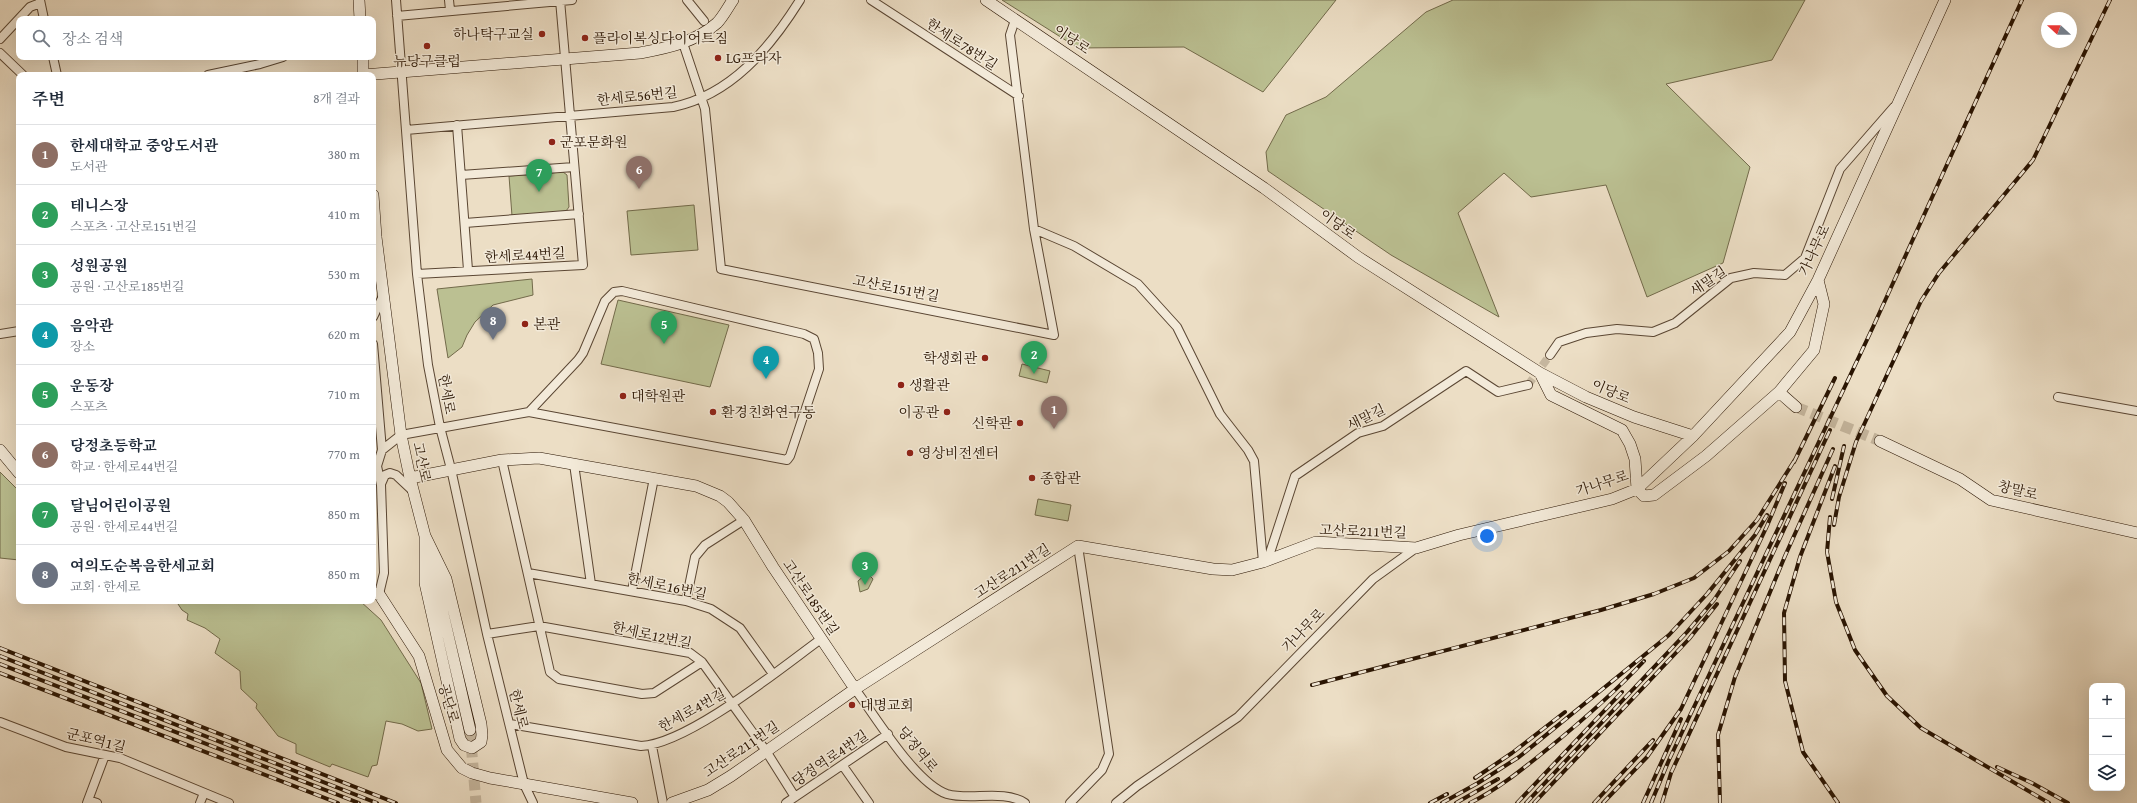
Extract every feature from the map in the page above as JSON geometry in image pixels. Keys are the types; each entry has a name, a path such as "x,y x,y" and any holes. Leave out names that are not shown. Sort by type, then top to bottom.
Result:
{"street":[{"path":"359,0 360,16"},
{"name":"한세로","path":"396,0 417,274 428,365 440,427 524,784"},
{"path":"449,0 450,10"},
{"name":"한세로44번길","path":"417,274 468,270 583,265 560,0"},
{"path":"397,16 572,0"},
{"path":"687,0 704,21"},
{"path":"376,74 640,54 683,43 718,22 733,0"},
{"name":"한세로56번길","path":"406,130 673,106 703,98 728,84 762,54 800,0"},
{"name":"한세로78번길","path":"871,0 1019,96"},
{"name":"이당로","path":"986,0 1264,188 1358,257 1540,373 1586,397 1620,411 1693,436"},
{"name":"가나무로","path":"1116,803 1137,786 1238,717 1373,579 1416,548 1459,535 1612,499 1637,489 1693,436 1790,332 1818,280 1896,105 1945,0"},
{"path":"22,16 30,7 40,2 43,16"},
{"name":"고산로151번길","path":"683,43 703,98 721,269 1054,335 1034,229 1019,96 1010,35 1015,20"},
{"path":"0,39 16,22"},
{"path":"0,53 20,72"},
{"path":"54,60 56,72"},
{"path":"222,72 273,60"},
{"path":"363,60 363,72"},
{"name":"새말길","path":"1550,355 1559,342 1586,333 1617,329 1653,332 1675,322 1731,278 1754,273 1785,275 1805,258 1840,169 1896,105"},
{"path":"457,125 468,270"},
{"path":"461,176 574,167"},
{"path":"465,223 578,214"},
{"name":"고산로","path":"376,223 401,435 470,730"},
{"path":"1034,229 1074,246 1138,284 1177,327 1220,414 1248,450 1254,461 1265,560"},
{"path":"1540,373 1551,395 1622,430 1630,444 1635,459 1637,489 1644,496 1654,495 1706,456 1779,392 1814,350 1824,304 1818,280"},
{"path":"382,450 401,435 529,412 787,460 790,456 819,369 818,353 814,339 804,334 622,291 614,292 605,301 584,353 529,412"},
{"path":"376,311 384,296"},
{"path":"0,334 16,331"},
{"name":"새말길","path":"1265,560 1295,476 1358,433 1383,426 1466,371 1498,392 1528,385"},
{"path":"376,379 382,450 377,466 381,485 384,573 376,594"},
{"path":"1779,392 1796,407"},
{"path":"2058,397 2137,411"},
{"name":"창말로","path":"1880,441 1960,479 1991,500 2137,533"},
{"path":"0,450 16,469"},
{"name":"고산로185번길","path":"410,478 502,460 539,458 654,478 706,489 728,502 744,520 773,567 855,690"},
{"path":"502,460 550,672 559,678 642,694 654,692 702,662"},
{"path":"574,464 590,584"},
{"path":"381,485 385,475 390,473 396,475 413,491"},
{"path":"632,591 654,478"},
{"path":"686,601 695,557 705,545 744,520"},
{"path":"425,536 446,579 481,724 481,742 472,748 464,745 460,739 425,583 425,536"},
{"name":"고산로211번길","path":"672,803 708,790 855,690 1078,546 1213,569 1232,570 1316,542 1416,548"},
{"path":"1070,803 1102,770 1109,754 1078,546"},
{"name":"한세로16번길","path":"528,573 686,601 711,609 740,628 773,674"},
{"name":"공단로","path":"376,594 419,656 447,750 453,759 462,768 472,773 524,784"},
{"name":"한세로12번길","path":"488,634 539,626 690,653 702,662 732,703 766,751 795,797"},
{"name":"한세로4번길","path":"510,724 641,746 652,746 680,735 732,703 822,639"},
{"name":"당정역로","path":"855,690 913,768 928,783 948,794 1015,798 1025,803"},
{"name":"군포역1길","path":"0,722 66,747 120,758 229,803"},
{"name":"당정역로4번길","path":"786,803 843,766 888,734"},
{"path":"652,746 663,803"},
{"path":"97,803 88,801 105,755"},
{"path":"843,766 869,803"},
{"path":"524,784 533,803"},
{"path":"524,784 632,803"},
{"path":"200,803 204,793"}],"green space":[{"path":"1002,0 1336,0 1263,92 1184,47 1078,48"},
{"path":"1453,0 1805,0 1772,60 1666,84 1750,167 1723,263 1647,297 1606,185 1531,197 1504,173 1458,213 1499,317 1391,255 1268,171 1266,152 1286,115 1326,97 1426,12"},
{"path":"563,172 567,175 569,207 566,211 512,216 509,176"},
{"path":"694,205 698,250 631,255 627,211"},
{"path":"532,279 533,295 493,305 475,322 462,347 448,358 437,289"},
{"path":"618,300 729,325 710,387 601,364"},
{"path":"1022,364 1050,371 1047,383 1019,376"},
{"path":"0,472 16,488 16,560 0,558"},
{"path":"1038,499 1071,505 1068,521 1035,515"},
{"path":"867,573 873,579 868,589 860,592 858,581"},
{"path":"178,604 363,604 381,620 421,683 432,729 418,731 402,724 386,721 377,765 372,766 368,777 332,764 330,767 296,753 296,744 278,736 256,708 257,704 241,689 240,671 215,653 220,639 205,628 187,620 188,614 182,610"}],"tunnel":[{"path":"1528,385 1550,355"},
{"path":"1796,407 1880,441"},
{"path":"470,730 476,803"}],"railway":[{"path":"1651,803 1669,760 1873,327 2022,0"},
{"path":"1834,525 1839,497 1856,442 1921,301 1939,273 2033,160 2110,0"},
{"path":"1794,462 1835,378"},
{"path":"1662,803 1671,773 1830,430"},
{"path":"1832,499 1844,446"},
{"path":"1720,803 1718,735 1735,677 1785,556 1833,449"},
{"path":"1312,685 1601,610 1654,594 1694,578 1729,551 1757,520 1796,458"},
{"path":"1835,466 1800,557 1784,613 1785,681 1803,752 1838,803"},
{"path":"1603,803 1647,757 1681,709 1767,526 1785,483"},
{"path":"1442,803 1478,783 1519,757 1669,635 1707,594 1755,535 1767,515"},
{"path":"1830,517 1827,552 1836,602 1855,650 1887,696 1921,728 2049,803"},
{"path":"1526,803 1687,632 1714,600 1740,561"},
{"path":"1534,803 1689,639 1717,604"},
{"path":"0,648 396,803"},
{"path":"0,656 377,803"},
{"path":"1470,803 1521,770 1575,727 1622,684 1644,661"},
{"path":"0,664 359,803"},
{"path":"0,673 338,803"},
{"path":"1517,803 1622,692"},
{"path":"1475,778 1512,753 1565,712"},
{"path":"1643,803 1681,719"},
{"path":"1594,803 1653,740"},
{"path":"1997,767 2032,783 2068,803"},
{"path":"1456,803 1498,779"},
{"path":"1430,803 1447,794"}],"place":[{"name":"하나탁구교실","path":"542,34"},
{"name":"플라이복싱다이어트짐","path":"585,38"},
{"name":"뉴당구클럽","path":"427,46"},
{"name":"LG프라자","path":"718,58"},
{"name":"군포문화원","path":"552,142"},
{"name":"당정초등학교","path":"639,189"},
{"name":"달님어린이공원","path":"539,192"},
{"name":"본관","path":"525,324"},
{"name":"여의도순복음한세교회","path":"493,340"},
{"name":"운동장","path":"664,344"},
{"name":"학생회관","path":"985,358"},
{"name":"테니스장","path":"1034,374"},
{"name":"음악관","path":"766,379"},
{"name":"생활관","path":"901,385"},
{"name":"대학원관","path":"623,396"},
{"name":"환경친화연구동","path":"713,412"},
{"name":"이공관","path":"947,412"},
{"name":"신학관","path":"1020,423"},
{"name":"한세대학교 중앙도서관","path":"1054,429"},
{"name":"영상비전센터","path":"910,453"},
{"name":"종합관","path":"1032,478"},
{"name":"성원공원","path":"865,585"},
{"name":"대명교회","path":"852,705"}]}
